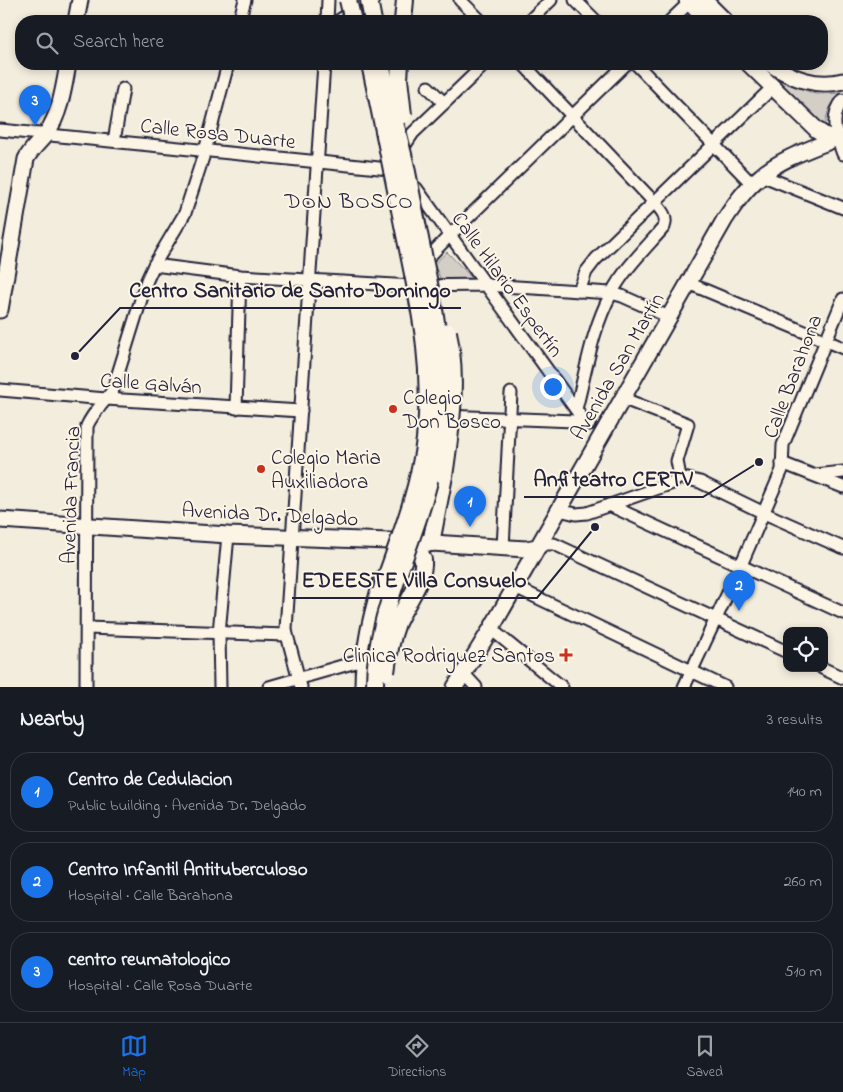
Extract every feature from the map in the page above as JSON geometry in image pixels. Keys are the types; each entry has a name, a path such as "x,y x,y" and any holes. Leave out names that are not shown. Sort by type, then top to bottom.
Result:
{"highway":[{"path":"404,15 405,0"},
{"path":"366,70 383,125"},
{"path":"364,687 374,620 414,492 425,441 428,405 427,354 424,330 370,70"},
{"path":"376,687 375,672 378,647 384,622 417,525 430,478 436,444 440,388 438,334 428,265 382,70"},
{"path":"400,70 400,97 408,151 406,167"},
{"path":"383,687 391,642 398,622 422,574 424,542 444,476 449,444 453,382 452,364 440,298 428,265"}],"main road":[{"path":"77,15 80,0"},
{"path":"375,0 379,15"},
{"path":"693,1 703,15"},
{"path":"693,1 715,15"},
{"path":"0,310 26,159 30,150 46,134 58,110 67,70"},
{"path":"364,687 363,660 368,630 417,461 422,418 423,371 421,334 408,282 370,70"},
{"path":"383,687 381,666 393,609 424,542 437,470 444,416 447,364 443,328 435,287 428,265 410,138 402,121 390,70"},
{"path":"755,70 817,130 826,136 840,138"},
{"path":"778,70 784,74 814,83 843,81"},
{"name":"Avenida San Martín","path":"454,687 491,629 624,399 725,219 756,180 778,163 840,138"},
{"name":"Avenida Dr. Delgado","path":"0,520 228,536 424,542 526,549 538,547"},
{"path":"381,666 428,570 431,557 424,542"}],"street":[{"path":"241,15 245,0"},
{"path":"327,15 328,0"},
{"path":"408,15 409,0"},
{"path":"460,0 475,15"},
{"path":"535,15 551,0"},
{"path":"575,0 590,15"},
{"path":"677,15 693,1"},
{"name":"Avenida Francia","path":"86,687 87,426 93,413 113,390 147,280 184,213 206,151 226,70"},
{"path":"300,683 287,635 300,411 324,70"},
{"path":"402,121 405,70"},
{"path":"416,188 389,174 410,138 479,70"},
{"path":"528,70 654,202 665,216 666,221 664,227 611,293 595,335 576,409"},
{"path":"408,282 428,265 449,236 620,70"},
{"path":"642,70 713,144 756,180 843,208"},
{"path":"428,87 444,103"},
{"path":"579,291 586,272 596,259 772,88"},
{"path":"114,141 123,89"},
{"path":"843,100 836,111 834,119 843,154"},
{"name":"Calle Rosa Duarte","path":"0,130 318,161 389,174"},
{"name":"Calle Hilario Espertín","path":"416,188 449,236 588,424"},
{"path":"154,265 240,276 309,280 408,282 435,287 486,285 611,293 670,317"},
{"path":"236,408 240,276"},
{"path":"688,283 843,348"},
{"name":"Calle Barahona","path":"684,687 741,565 782,470 783,445 843,299"},
{"name":"Calle Galván","path":"0,390 106,399 300,411"},
{"path":"503,548 511,393"},
{"path":"624,399 688,424 677,461 680,477"},
{"path":"444,416 575,421 604,431"},
{"path":"782,463 843,487"},
{"path":"813,475 843,472"},
{"path":"559,510 576,514 587,513 670,484 680,477 700,482 843,548"},
{"path":"609,505 843,613"},
{"path":"220,687 219,633 228,536"},
{"path":"538,547 554,544 783,650"},
{"path":"515,587 725,687"},
{"path":"87,628 287,635"},
{"path":"491,629 562,687"},
{"path":"269,687 300,683 363,660"},
{"path":"828,671 840,678"},
{"path":"464,674 476,687"}],"shaded area":[{"path":"756,70 769,70 779,80 815,94 842,93 829,109 825,131"},
{"path":"447,252 473,279 470,285 441,280 434,264"}],"place":[{"name":"centro reumatologico","path":"35,126"},
{"name":"Centro Sanitario de Santo Domingo","path":"75,356"},
{"name":"Colegio Don Bosco","path":"393,409"},
{"name":"Anfiteatro CERTV","path":"759,462"},
{"name":"Colegio Maria Auxiliadora","path":"261,469"},
{"name":"Centro de Cedulacion","path":"470,527"},
{"name":"EDEESTE Villa Consuelo","path":"595,527"},
{"name":"Centro Infantil Antituberculoso","path":"739,611"},
{"name":"Clinica Rodriguez Santos","path":"566,655"}],"district":[{"name":"DON BOSCO","path":"349,200"}]}
